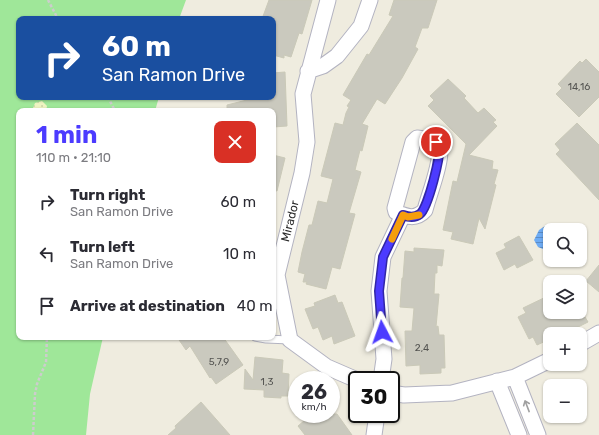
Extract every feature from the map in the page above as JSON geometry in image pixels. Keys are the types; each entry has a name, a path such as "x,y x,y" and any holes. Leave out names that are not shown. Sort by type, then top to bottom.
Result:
{"street":[{"name":"Mirador","path":"276,272 302,172 306,142 303,94 328,0"},
{"path":"308,71 323,66 337,56 361,26 370,0"},
{"path":"417,138 432,140 439,144 440,147 439,162 424,210 418,216 408,217 403,215 396,210 396,202 413,142 417,138"},
{"path":"382,371 384,359 379,291 383,257 403,215"},
{"name":"Mirador","path":"276,280 290,340"},
{"path":"587,340 599,332"},
{"path":"290,340 327,367 348,376"},
{"path":"400,395 452,392 515,377 543,363"},
{"path":"515,377 538,435"},
{"path":"497,381 519,435"},
{"path":"374,435 376,423"}],"lane":[{"path":"276,339 290,340"}],"path":[{"path":"48,0 56,16"},
{"path":"33,435 36,384 46,362 46,340"}],"green space":[{"path":"0,0 186,0 180,16 16,16 16,100 158,100 156,108 16,108 16,340 102,340 90,394 86,435 0,435"}],"sand":[{"path":"42,101 47,106 47,108 33,108 35,103"}],"water":[{"path":"543,227 543,249 538,247 534,240 539,230"}],"building":[{"path":"269,0 312,0 302,34 299,33 291,57 284,55 284,58 276,56 276,16 263,16"},
{"path":"394,0 437,0 428,28 422,28 415,47 418,49 402,78 385,104 377,99 362,124 368,126 362,151 360,150 355,170 361,172 349,213 355,214 340,269 332,267 326,289 306,284 307,282 303,282 305,274 298,272 309,225 312,225 318,201 327,203 333,179 321,176 335,123 343,125 349,107 347,106 351,100 343,95 367,54 369,55 393,16 389,15"},
{"path":"586,59 599,72 599,97 579,117 556,94 562,88 558,84 580,61 582,63"},
{"path":"285,72 287,126 276,127 276,108 227,108 227,105 247,100 276,100 276,73"},
{"path":"448,79 466,96 464,98 478,113 484,108 496,120 493,122 497,126 469,155 493,161 492,169 498,170 494,184 496,185 485,229 479,218 473,244 451,239 453,232 443,230 453,181 457,182 466,144 428,106 434,100 430,96"},
{"path":"577,123 599,145 599,200 556,154 560,150 555,144"},
{"path":"276,156 285,158 276,191"},
{"path":"519,236 533,260 517,268 515,264 504,270 496,253 506,248 504,244"},
{"path":"414,248 444,250 442,266 437,265 437,273 435,273 434,294 439,294 436,327 438,326 439,335 444,335 445,368 441,368 441,373 420,374 420,365 406,366 405,331 412,331 414,308 400,307 405,251 414,252"},
{"path":"599,265 599,292 587,282 587,280"},
{"path":"335,295 338,303 342,302 355,336 334,344 332,336 323,340 318,327 313,329 305,309 315,306 314,303"},
{"path":"543,298 543,319 586,319 588,322 578,327 543,327 543,342 537,345 533,337 529,339 518,317 526,313 523,308"},
{"path":"179,340 225,340 243,365 216,384 211,377 210,378 190,346 186,350"},
{"path":"255,357 283,360 282,373 288,374 288,396 281,396 281,398 264,397 264,390 244,389 245,369 253,380"},
{"path":"201,402 230,435 168,435 176,428 175,426"},
{"path":"340,418 352,435 305,435 298,426 302,423 340,423"}],"slow traffic":[{"path":"392,239 403,215 408,217 419,215"}],"route":[{"path":"382,332 379,291 383,257 403,215 408,217 418,216 424,210 439,162 440,147 436,142"}]}
